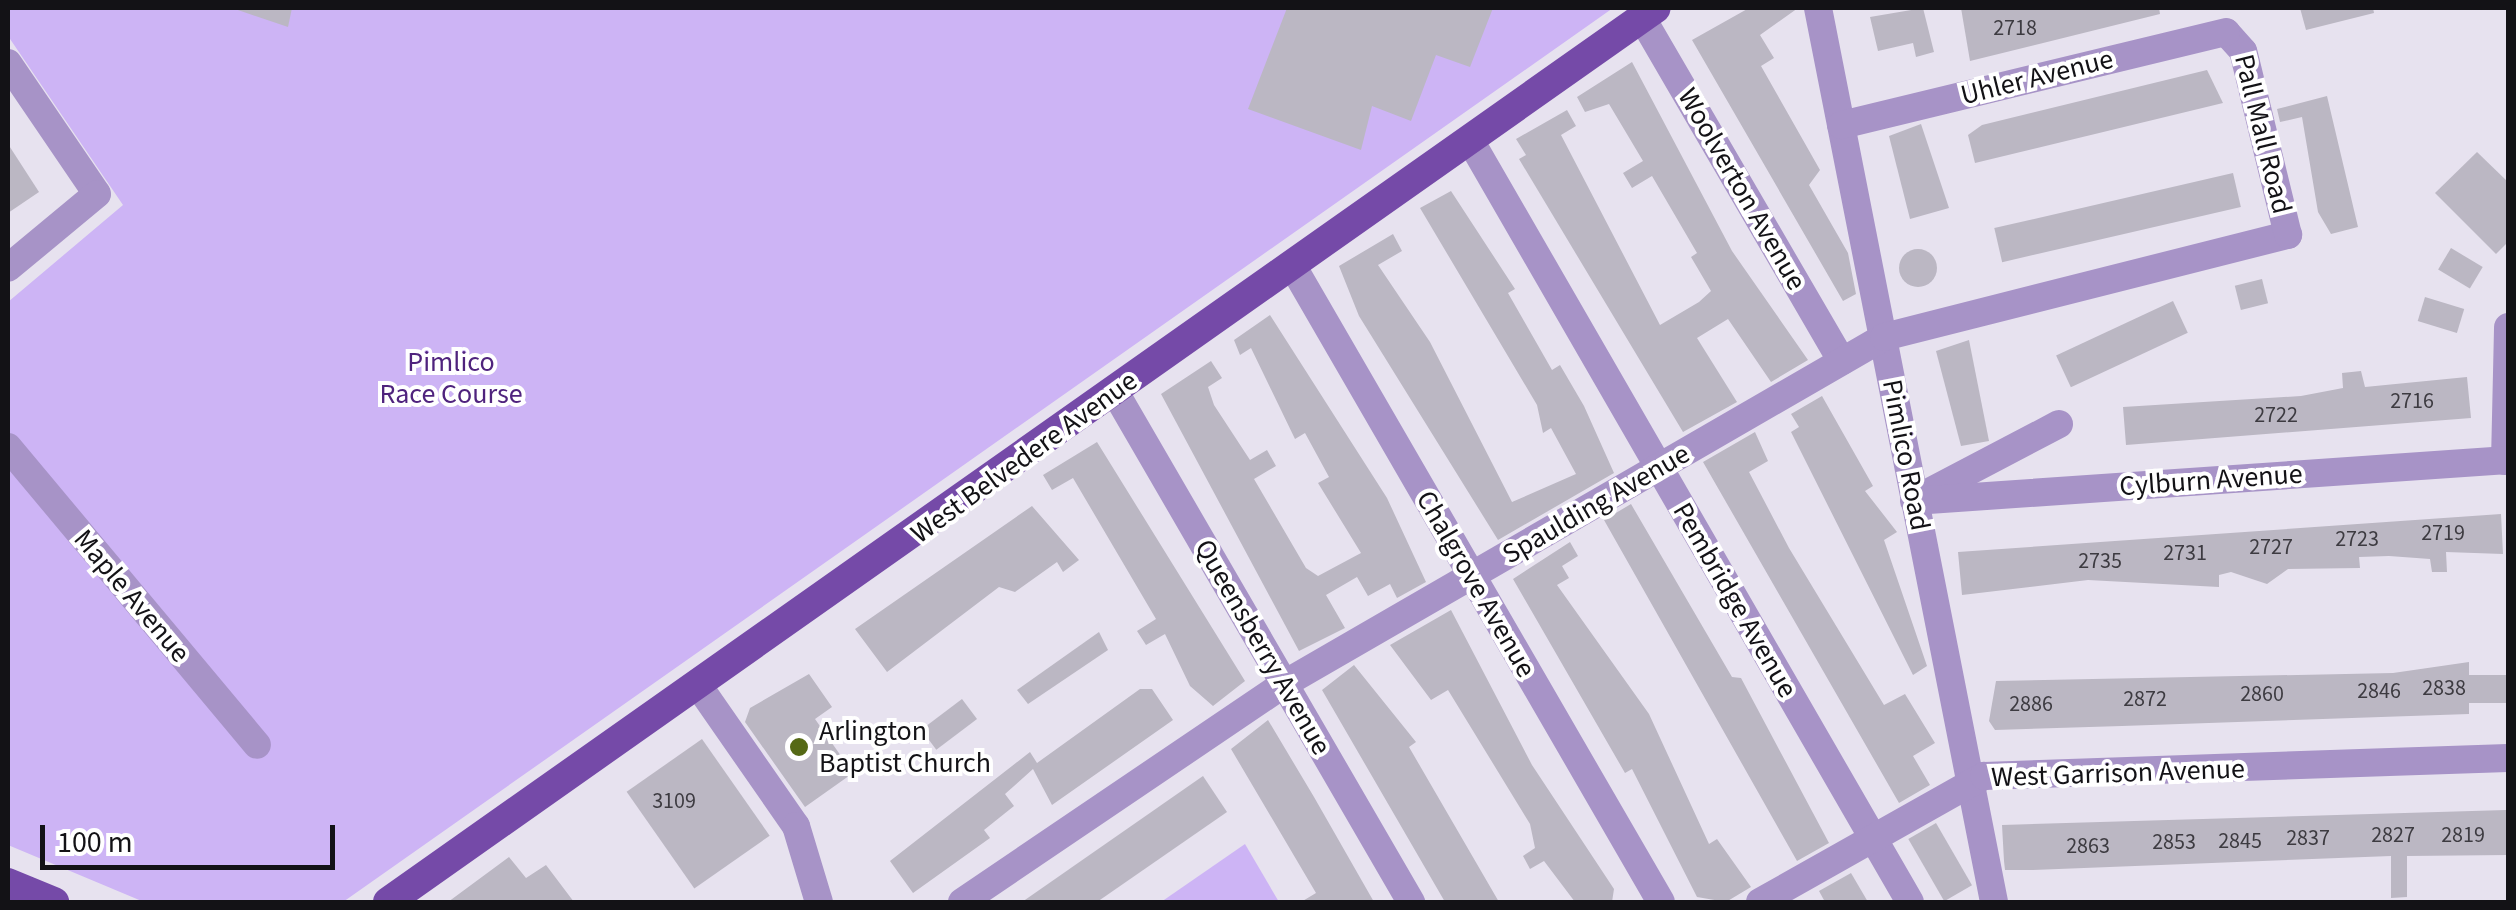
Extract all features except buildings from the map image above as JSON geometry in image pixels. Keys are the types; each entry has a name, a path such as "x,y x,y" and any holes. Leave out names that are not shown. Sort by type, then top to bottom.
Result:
{"main road":[{"name":"West Belvedere Avenue","path":"388,902 700,688 1649,12"},
{"path":"8,884 54,902"}],"street":[{"name":"Pimlico Road","path":"1818,8 1994,902"},
{"name":"Woolverton Avenue","path":"1649,12 1842,361"},
{"name":"Uhler Avenue","path":"1841,125 2234,34"},
{"name":"Pall Mall Road","path":"2234,34 2288,235"},
{"path":"8,63 97,194 8,268"},
{"name":"Pembridge Avenue","path":"1470,140 1910,902"},
{"name":"Spaulding Avenue","path":"962,902 1284,684 1884,337 2288,235"},
{"name":"Chalgrove Avenue","path":"1292,265 1661,902"},
{"path":"2507,460 2508,327"},
{"name":"Queensberry Avenue","path":"1115,392 1410,902"},
{"path":"1914,501 2059,424"},
{"name":"Maple Avenue","path":"8,446 258,745"},
{"name":"Cylburn Avenue","path":"1914,501 2507,460"},
{"path":"700,688 796,826 820,902"},
{"name":"West Garrison Avenue","path":"1760,902 1970,782 2508,758"}],"green space":[{"name":"Pimlico Race Course","path":"8,8 1613,8 343,902 144,902 8,845 8,302 123,205 8,36"},
{"path":"1245,844 1279,902 1161,902"}],"place":[{"name":"Arlington Baptist Church","path":"799,747"}]}
